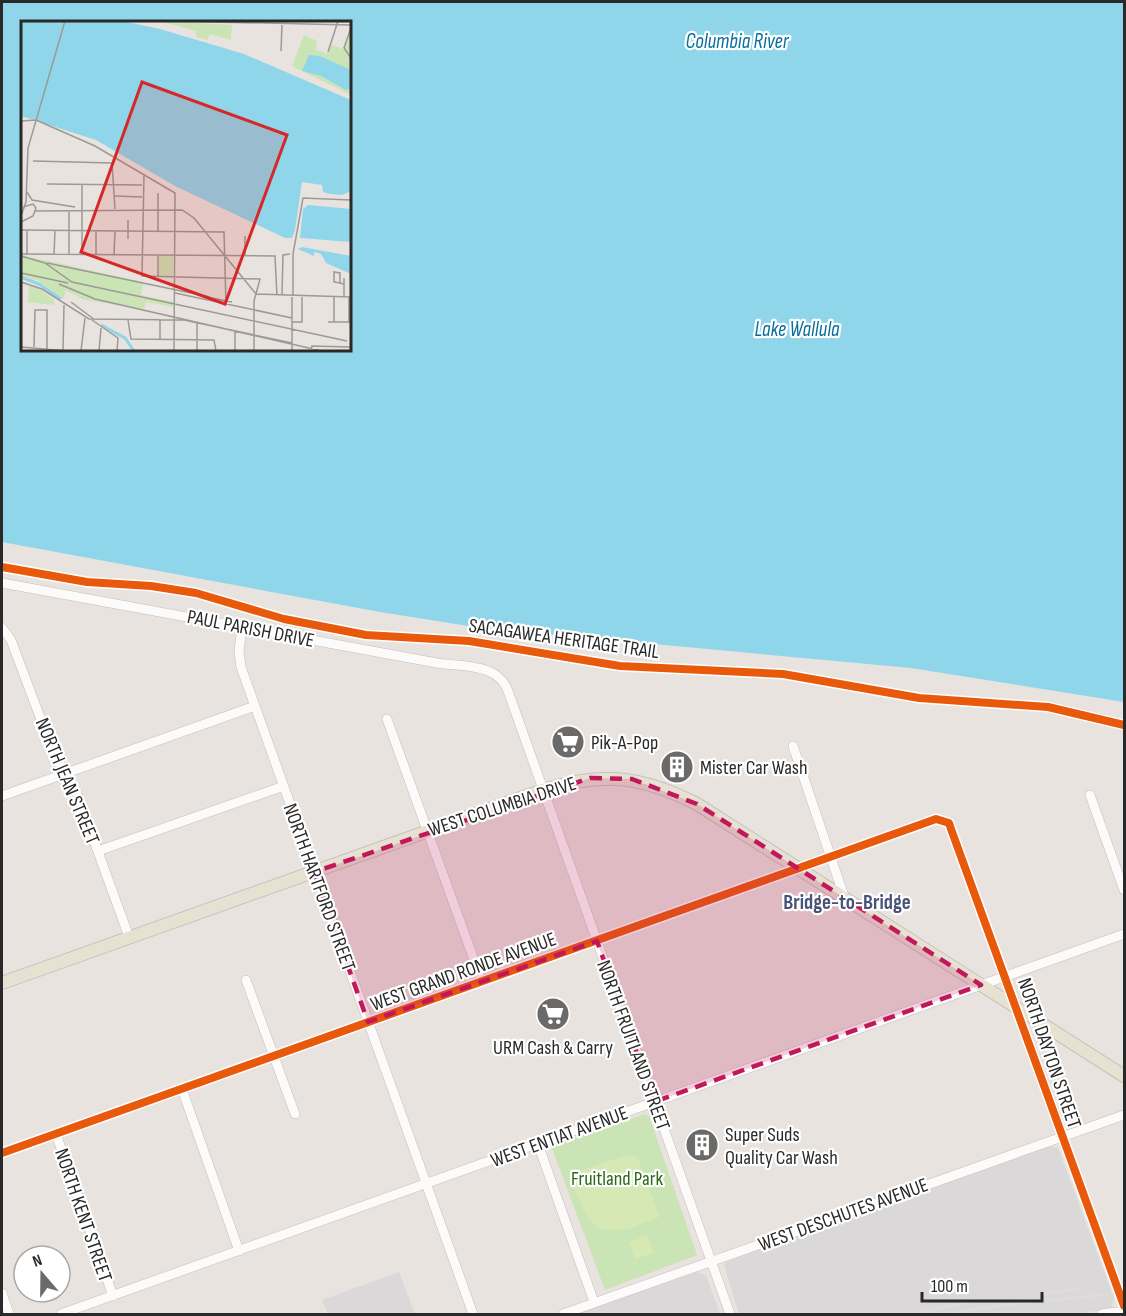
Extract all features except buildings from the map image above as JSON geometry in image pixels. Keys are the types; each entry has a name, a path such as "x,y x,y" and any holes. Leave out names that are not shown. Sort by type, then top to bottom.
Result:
{"main road":[{"name":"WEST COLUMBIA DRIVE","path":"2,983 543,790 581,780 605,777 653,785 697,804 1125,1076"}],"street":[{"name":"PAUL PARISH DRIVE","path":"2,583 486,670 499,675"},
{"name":"NORTH HARTFORD STREET","path":"242,627 240,662 473,1314"},
{"name":"NORTH JEAN STREET","path":"2,628 11,640 55,758 76,791 129,937"},
{"name":"NORTH FRUITLAND STREET","path":"499,675 506,685 730,1314"},
{"path":"2,796 255,706"},
{"path":"387,719 482,982"},
{"path":"793,747 845,899"},
{"path":"98,851 284,786"},
{"path":"1090,795 1125,890"},
{"name":"WEST GRAND RONDE AVENUE","path":"2,1153 936,819"},
{"name":"NORTH DAYTON STREET","path":"936,819 949,823 1125,1306"},
{"name":"WEST ENTIAT AVENUE","path":"61,1314 1125,934"},
{"path":"246,980 296,1114"},
{"path":"182,1089 239,1251"},
{"name":"WEST DESCHUTES AVENUE","path":"563,1314 1125,1115"},
{"name":"NORTH KENT STREET","path":"56,1134 113,1296"},
{"path":"538,1144 594,1302"},
{"path":"2,1293 9,1314"},
{"path":"1102,1314 1125,1311"}],"highlighted area":[{"path":"590,778 632,779 697,804 981,985 654,1102 597,941 368,1022 314,872"}],"shaded area":[{"path":"1049,1146 1058,1148 1114,1298 1111,1309 1074,1314 739,1314 724,1265 726,1262"},
{"path":"399,1272 415,1314 328,1314 322,1300"},
{"path":"697,1272 706,1275 720,1314 577,1314"}],"green space":[{"name":"Fruitland Park","path":"645,1114 649,1116 697,1255 605,1290 552,1148 553,1145"},
{"path":"626,1155 638,1157 659,1217 629,1229 602,1230 588,1219 568,1175"},
{"path":"647,1235 654,1253 635,1259 629,1242"}],"water":[{"name":"Lake Wallula","path":"2,2 1124,2 1124,702 911,668 481,628 380,612 2,542"}],"railway":[{"path":"1039,1294 1080,1289"},
{"path":"952,1314 995,1306 1124,1292"},
{"path":"915,1314 974,1301"}],"cycle path":[{"name":"SACAGAWEA HERITAGE TRAIL","path":"2,567 87,582 151,586 196,593 284,619 366,635 469,641 620,666 783,674 919,698 1048,707 1124,725"},
{"path":"2,1153 936,819 949,823 1124,1306"}],"place":[{"name":"Pik-A-Pop","path":"568,742"},
{"name":"Mister Car Wash","path":"677,767"},
{"name":"URM Cash & Carry","path":"553,1014"},
{"name":"Super Suds Quality Car Wash","path":"702,1145"}],"district":[{"name":"Bridge-to-Bridge","path":"847,902"}],"water label":[{"name":"Columbia River","path":"737,41"}]}
